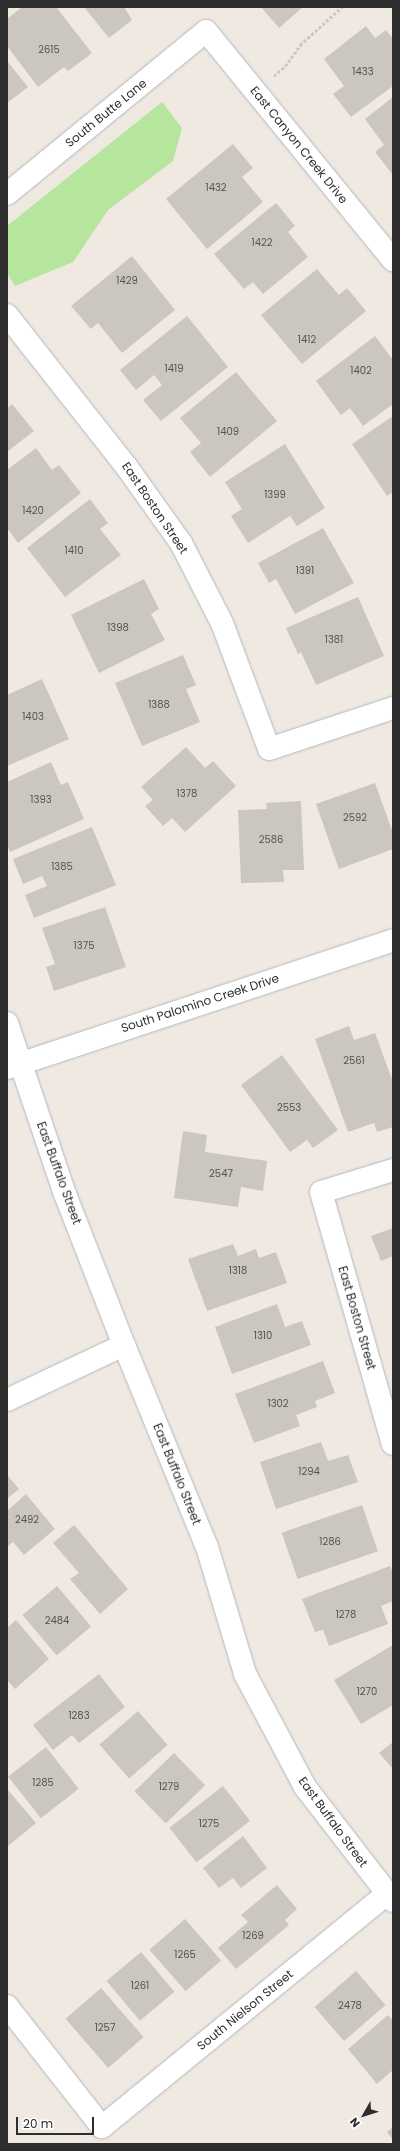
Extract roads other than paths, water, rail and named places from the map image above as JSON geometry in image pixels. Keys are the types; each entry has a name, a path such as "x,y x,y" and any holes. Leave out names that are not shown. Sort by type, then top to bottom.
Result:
{"street":[{"name":"South Butte Lane","path":"7,194 206,31"},
{"name":"East Canyon Creek Drive","path":"206,31 393,260"},
{"name":"East Boston Street","path":"7,315 126,466 181,543 222,623 270,749 393,708"},
{"name":"South Palomino Creek Drive","path":"14,1065 393,940"},
{"name":"East Buffalo Street","path":"7,1023 14,1065 124,1346 207,1547 245,1674 305,1787 390,1897"},
{"name":"East Boston Street","path":"393,1170 321,1192 393,1444"},
{"path":"7,1400 124,1346"},
{"name":"South Nielson Street","path":"7,2006 102,2127 390,1897"}]}
